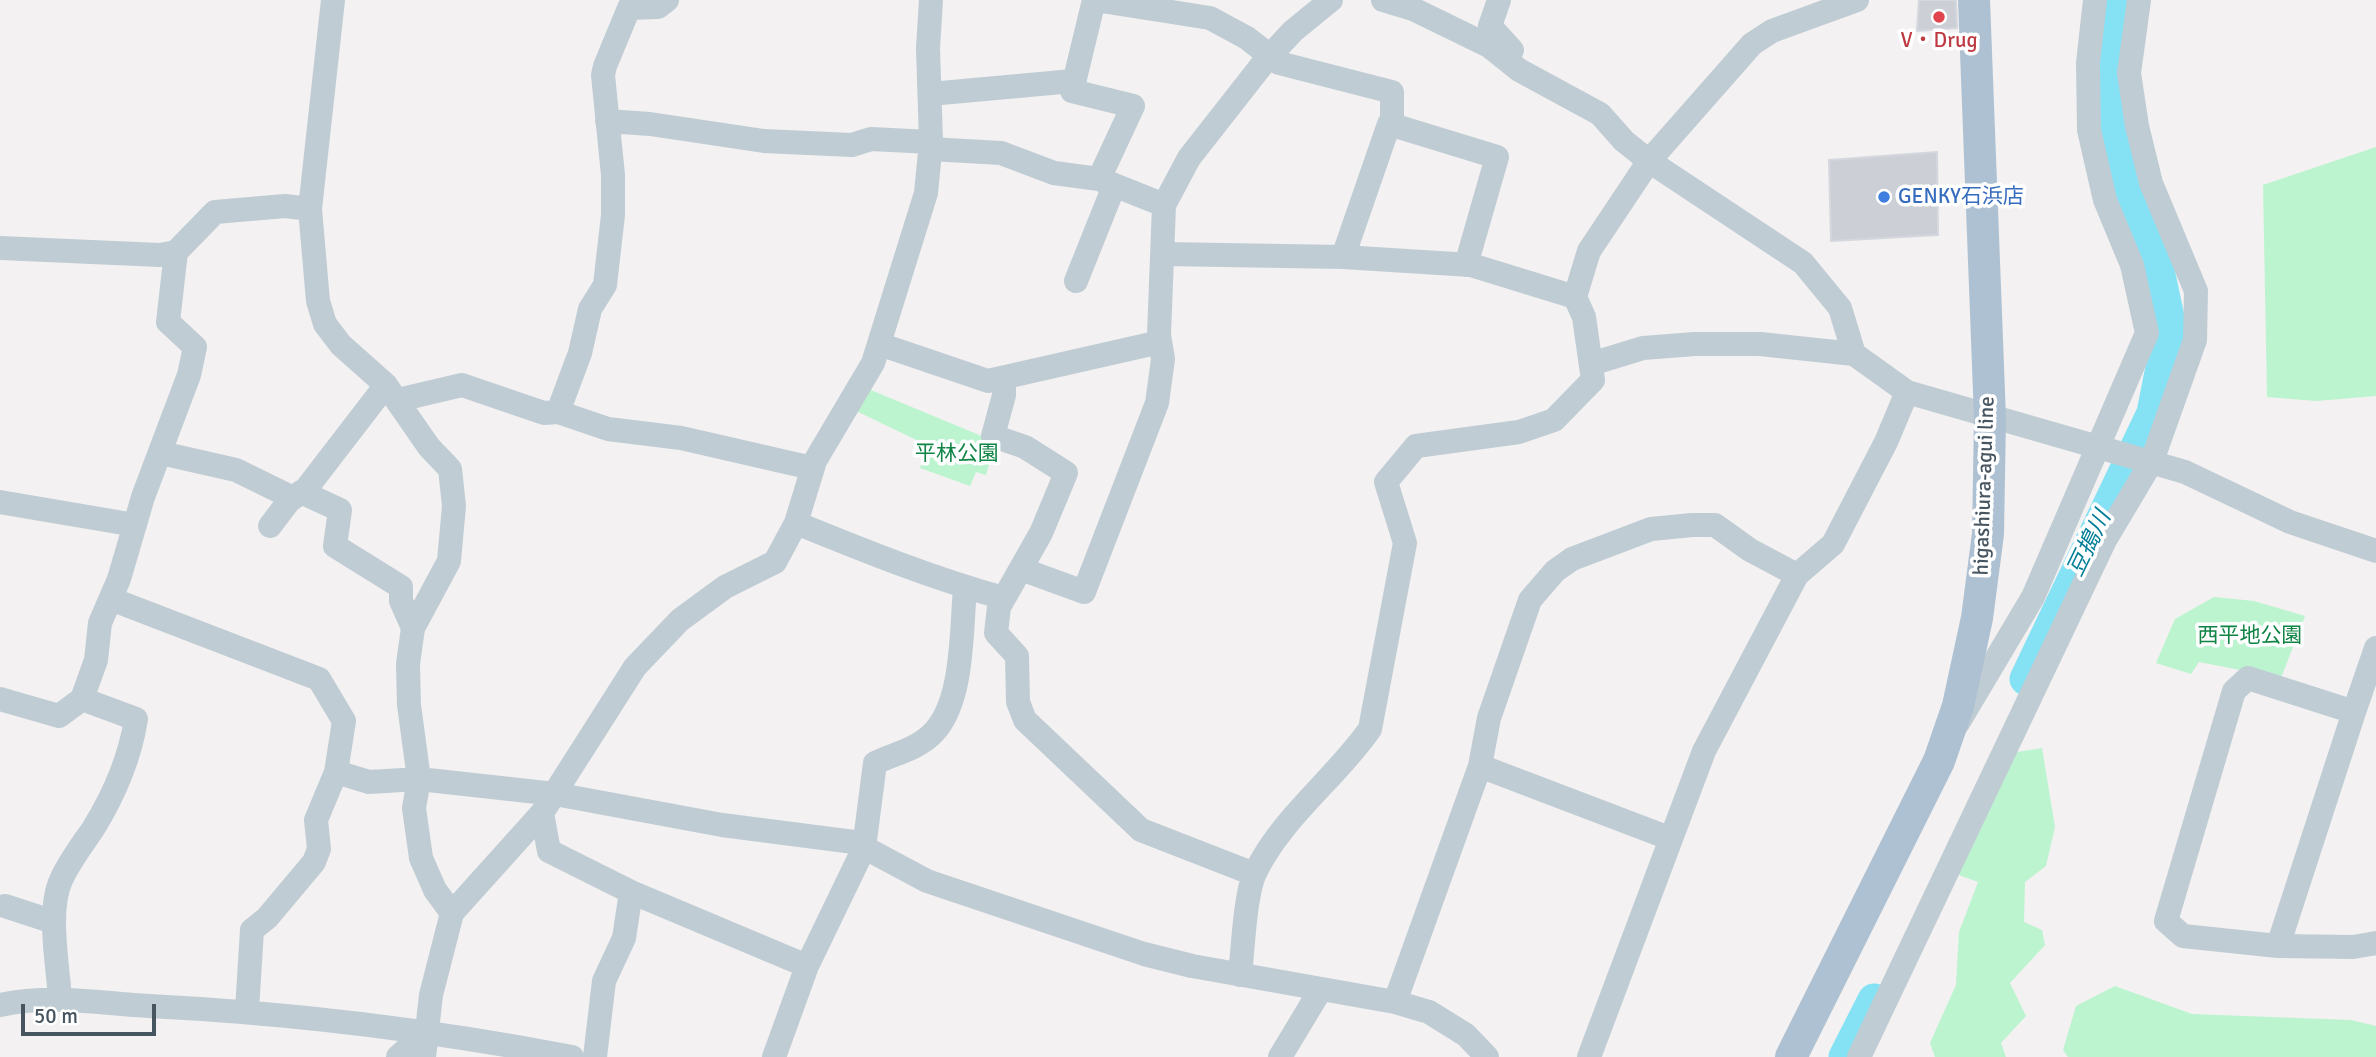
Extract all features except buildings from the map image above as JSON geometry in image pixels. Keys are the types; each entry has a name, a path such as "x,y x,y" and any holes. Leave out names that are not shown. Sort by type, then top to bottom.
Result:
{"main road":[{"name":"higashiura-agui line","path":"1791,1057 1933,773 1958,706 1977,618 1988,534 1990,418 1974,0"}],"street":[{"path":"332,0 310,209 314,280 326,324 341,345 392,392 429,447 450,469 454,506 449,561 413,628 408,664 409,705 419,779 414,808 421,858 435,890 453,913"},
{"path":"558,412 580,353 590,309 605,285 613,215 603,75 629,8 659,7 667,0"},
{"path":"424,1057 431,995 453,913 548,804 635,667 680,620 713,595 775,562 796,523 812,468 873,363 926,192 931,146 928,48 931,0"},
{"path":"1076,281 1133,106 1072,91 1094,0 1210,18 1271,54 1279,63 1392,92 1392,124"},
{"path":"1021,569 1084,592 1157,403 1163,359 1160,342 1164,205 1189,158 1271,54 1331,0"},
{"path":"1383,0 1413,9 1489,46 1519,70 1600,114 1624,141 1649,161 1804,262 1840,308 1854,354"},
{"path":"1499,0 1491,30 1548,84"},
{"path":"1240,975 1254,874 1287,824 1355,750 1370,729 1405,543 1386,482 1416,446 1519,432 1554,421 1593,380 1584,317 1575,297 1590,251 1649,161 1752,44 1772,32 1857,0"},
{"path":"1946,740 1980,690 2033,597 2147,333 2132,265 2105,200 2090,130 2088,63 2095,0"},
{"path":"1859,1057 2105,540 2152,461 2195,340 2196,291 2151,183 2137,126 2129,73 2139,0 2147,0"},
{"path":"930,94 1073,81"},
{"path":"607,121 650,124 764,141 852,145 871,139 1000,153 1054,173 1107,182 1164,205"},
{"path":"1343,257 1389,124 1392,124"},
{"path":"1392,124 1497,157 1466,265"},
{"path":"0,699 59,716 82,699 96,660 94,653 100,623 111,599 195,346 169,322 176,252 215,212 285,206 310,209"},
{"path":"0,248 144,256 176,252"},
{"path":"1163,254 1343,257 1466,265 1575,297"},
{"path":"879,344 988,381 1160,342"},
{"path":"1591,364 1643,348 1695,344 1760,344 1854,354 1907,392 2185,472 2290,522 2376,551"},
{"path":"1004,379 1004,395 993,436 1025,447 1066,472 1041,533 999,607 996,633 1017,656 1018,702 1025,720 1141,830 1254,874"},
{"path":"270,526 392,392 461,385 544,413 558,412 608,429 681,438 812,468"},
{"path":"1589,1057 1669,838 1704,751 1797,575 1833,544 1886,442 1907,392"},
{"path":"160,453 236,470 340,510 335,546 401,587 401,601 413,628"},
{"path":"0,502 135,525"},
{"path":"796,523 897,564 953,581 965,589 1004,598"},
{"path":"1395,1002 1480,766 1489,718 1530,600 1555,571 1572,559 1651,528 1715,525 1749,550 1797,575"},
{"path":"774,1057 807,965 864,848 875,763 915,746 933,733 951,699 958,675 965,589"},
{"path":"111,599 323,682 344,721 336,772 316,820 319,849 314,862 267,918 252,930 247,1010"},
{"path":"2278,946 2375,652"},
{"path":"2354,712 2248,678 2234,691 2166,921 2183,936 2278,946 2353,947 2376,943"},
{"path":"60,999 54,922 60,881 101,814 121,773 132,747 136,719 82,699"},
{"path":"1480,766 1669,838"},
{"path":"336,772 369,782 419,779 548,804 854,842 928,880 1144,954 1240,975 1395,1002 1429,1012 1466,1035 1487,1057"},
{"path":"548,804 550,851 631,892 807,965"},
{"path":"595,1057 604,981 624,938 631,892"},
{"path":"5,906 54,922"},
{"path":"1280,1057 1321,989"},
{"path":"0,1006 60,999 247,1010 428,1031 563,1056"},
{"path":"398,1057 428,1031"}],"green space":[{"path":"2376,147 2376,396 2316,401 2267,397 2263,185"},
{"name":"平林公園","path":"866,388 996,442 986,475 976,472 970,486 920,468 929,446 854,410"},
{"name":"西平地公園","path":"2214,597 2254,601 2305,616 2281,678 2199,662 2191,674 2156,663 2175,619"},
{"path":"2042,748 2055,827 2046,866 2025,882 2024,922 2042,930 2045,945 2010,983 2026,1016 2001,1043 2006,1057 1935,1057 1930,1043 1956,985 1959,932 1978,882 1956,874 2011,753"},
{"path":"2115,986 2192,1014 2351,1020 2376,1026 2376,1057 2068,1057 2063,1050 2076,1006"}],"waterway":[{"name":"豆搗川","path":"2026,679 2153,413 2170,327 2158,270 2131,202 2110,97 2117,0"},
{"name":"豆搗川","path":"1845,1057 1874,1000"}],"place":[{"name":"V・Drug","path":"1939,17"},
{"name":"GENKY石浜店","path":"1884,197"}]}
